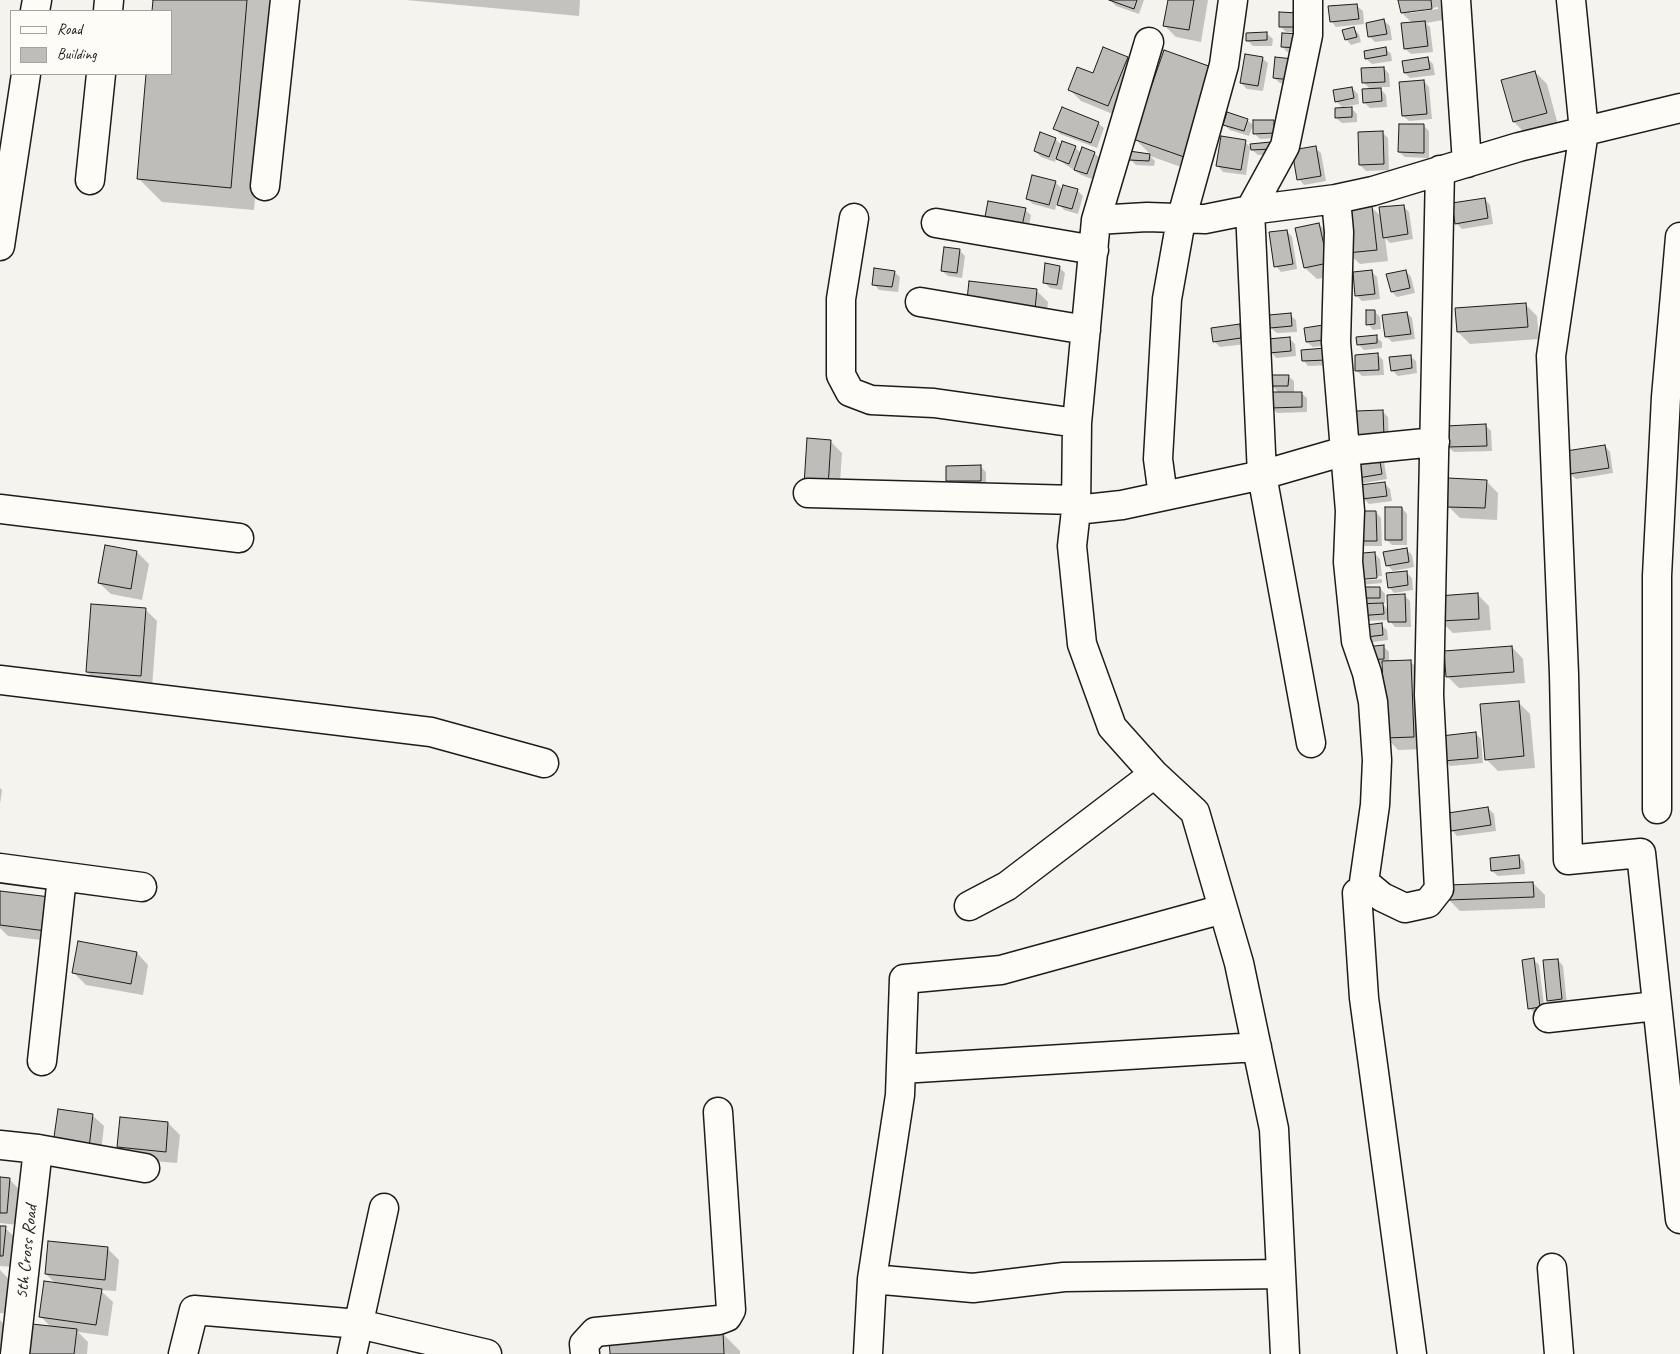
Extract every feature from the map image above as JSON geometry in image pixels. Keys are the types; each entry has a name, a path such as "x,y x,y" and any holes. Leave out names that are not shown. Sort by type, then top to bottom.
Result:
{"street":[{"path":"265,186 285,0"},
{"path":"1163,496 1158,459 1160,396 1167,299 1181,220 1224,64 1233,0"},
{"path":"1308,0 1308,35 1285,146 1250,210 1262,475 1311,743"},
{"path":"1456,0 1467,163"},
{"path":"1571,0 1584,131 1551,356 1564,674 1568,860 1640,853 1665,1018 1680,1219"},
{"path":"1149,42 1096,220 1076,423 1076,505 1072,546 1082,644 1112,727 1154,774 1195,812 1240,963 1274,1129 1285,1354"},
{"path":"0,246 7,153 26,75"},
{"path":"90,180 101,75"},
{"path":"1096,220 1147,217 1181,220 1205,219 1250,210 1336,199 1584,131 1680,108"},
{"path":"1336,199 1339,232 1336,342 1350,511 1348,562 1356,641 1374,702 1377,760 1375,805 1364,882 1382,897 1404,908 1428,903 1439,888 1429,695 1440,170"},
{"path":"854,218 842,299 841,375 850,392 871,400 934,403 1076,423"},
{"path":"936,223 1094,250"},
{"path":"1657,809 1657,576 1666,397 1680,237"},
{"path":"920,302 1086,330"},
{"path":"808,492 1076,505 1122,505 1262,475 1345,451 1435,442"},
{"path":"0,509 239,538"},
{"path":"0,680 431,732 544,763"},
{"path":"969,906 1006,886 1154,774"},
{"path":"0,868 142,887"},
{"path":"42,1060 62,877"},
{"path":"1356,893 1364,998 1412,1354"},
{"path":"868,1354 872,1279 900,1094 904,979 1001,970 1223,909"},
{"path":"1548,1018 1665,1018"},
{"path":"901,1069 1257,1046"},
{"path":"586,1354 584,1344 595,1332 719,1320 727,1317 731,1310 718,1112"},
{"path":"0,1145 144,1168"},
{"name":"5th Cross Road","path":"15,1354 38,1150"},
{"path":"352,1354 384,1208"},
{"path":"1552,1268 1559,1354"},
{"path":"872,1279 973,1288 1064,1277 1281,1274"},
{"path":"183,1354 194,1310 359,1324 488,1354"}],"building":[{"path":"153,0 247,0 231,188 137,179 146,75 172,75 172,10 152,10"},
{"path":"1109,0 1137,0 1134,9"},
{"path":"1168,0 1194,0 1189,30 1163,26"},
{"path":"1398,0 1431,0 1432,9 1401,13"},
{"path":"1357,4 1359,19 1330,22 1328,6"},
{"path":"1279,12 1298,13 1298,27 1279,27"},
{"path":"1384,19 1387,34 1368,37 1366,23"},
{"path":"1425,21 1428,46 1404,49 1401,23"},
{"path":"1354,27 1357,37 1345,40 1342,30"},
{"path":"1267,32 1267,40 1246,41 1246,33"},
{"path":"1282,33 1301,34 1300,48 1281,47"},
{"path":"1103,47 1128,57 1108,106 1068,90 1077,67 1093,73"},
{"path":"1386,47 1387,55 1365,59 1364,51"},
{"path":"1164,50 1217,69 1187,158 1133,139"},
{"path":"1245,54 1263,57 1258,86 1240,83"},
{"path":"1275,57 1293,59 1291,80 1273,78"},
{"path":"1428,57 1430,69 1404,73 1402,61"},
{"path":"1384,67 1385,82 1362,83 1361,68"},
{"path":"1535,71 1547,113 1513,122 1501,80"},
{"path":"1424,80 1427,114 1402,116 1399,82"},
{"path":"1352,87 1354,98 1335,102 1333,90"},
{"path":"1381,88 1382,101 1363,103 1362,89"},
{"path":"1062,107 1099,122 1091,143 1053,129"},
{"path":"1352,107 1352,117 1335,118 1335,108"},
{"path":"1227,112 1248,119 1244,131 1223,125"},
{"path":"1253,120 1274,120 1274,133 1253,134"},
{"path":"1399,124 1424,124 1424,153 1398,152"},
{"path":"1383,131 1384,164 1359,165 1358,132"},
{"path":"1040,132 1056,138 1049,157 1034,151"},
{"path":"1221,136 1246,140 1241,170 1216,166"},
{"path":"1062,141 1076,146 1069,164 1056,159"},
{"path":"1271,142 1272,149 1251,150 1250,144"},
{"path":"1316,146 1321,176 1297,180 1292,150"},
{"path":"1082,147 1095,152 1087,174 1074,170"},
{"path":"1129,151 1150,154 1149,161 1129,160"},
{"path":"1032,175 1056,181 1049,205 1026,199"},
{"path":"1063,185 1078,189 1072,209 1057,205"},
{"path":"1485,198 1488,218 1455,224 1452,203"},
{"path":"988,201 1026,208 1021,230 984,222"},
{"path":"1404,205 1408,234 1383,238 1379,207"},
{"path":"1372,206 1377,250 1347,253 1343,209"},
{"path":"1319,223 1328,263 1304,268 1295,228"},
{"path":"1287,230 1293,264 1274,267 1269,232"},
{"path":"944,247 960,249 957,273 941,271"},
{"path":"1045,263 1060,266 1057,285 1043,283"},
{"path":"874,268 895,271 892,287 872,285"},
{"path":"1372,270 1375,294 1355,296 1353,272"},
{"path":"1406,270 1410,288 1391,292 1386,274"},
{"path":"969,281 1037,289 1035,309 967,300"},
{"path":"1526,303 1528,327 1457,332 1455,308"},
{"path":"1366,310 1375,310 1375,324 1366,325"},
{"path":"1407,312 1411,334 1385,337 1382,315"},
{"path":"1291,313 1292,326 1270,328 1269,315"},
{"path":"1240,324 1241,338 1213,342 1211,328"},
{"path":"1323,325 1325,340 1306,342 1304,328"},
{"path":"1377,335 1377,343 1357,345 1356,337"},
{"path":"1290,337 1291,351 1269,353 1268,339"},
{"path":"1326,348 1327,360 1302,361 1301,350"},
{"path":"1378,353 1379,370 1355,371 1355,355"},
{"path":"1411,355 1412,368 1391,371 1389,357"},
{"path":"1271,375 1289,375 1288,386 1271,386"},
{"path":"1270,392 1302,392 1302,407 1270,408"},
{"path":"1383,410 1384,437 1357,437 1356,411"},
{"path":"1486,424 1487,446 1447,447 1446,426"},
{"path":"807,438 831,440 828,487 804,485"},
{"path":"1605,445 1609,468 1569,474 1566,451"},
{"path":"1379,455 1382,474 1358,478 1354,460"},
{"path":"981,465 981,481 946,481 946,466"},
{"path":"1448,478 1487,480 1485,508 1447,507"},
{"path":"1385,482 1387,496 1362,499 1360,485"},
{"path":"1385,507 1402,507 1402,540 1385,540"},
{"path":"1358,511 1376,511 1377,541 1358,541"},
{"path":"105,545 137,551 131,589 98,583"},
{"path":"1407,548 1409,562 1386,566 1383,552"},
{"path":"1375,552 1377,578 1354,580 1351,554"},
{"path":"1407,571 1408,585 1388,588 1386,573"},
{"path":"1357,587 1380,587 1380,598 1357,598"},
{"path":"1478,593 1479,619 1440,621 1438,596"},
{"path":"1405,594 1406,622 1388,622 1387,595"},
{"path":"1383,603 1384,614 1357,616 1356,604"},
{"path":"91,604 146,608 141,676 86,672"},
{"path":"1382,623 1383,635 1359,638 1358,626"},
{"path":"1384,645 1384,659 1366,660 1365,647"},
{"path":"1512,646 1514,672 1446,677 1444,651"},
{"path":"1411,660 1414,737 1385,738 1382,661"},
{"path":"1519,701 1524,756 1485,760 1480,704"},
{"path":"1476,732 1478,758 1443,761 1441,736"},
{"path":"1488,807 1491,825 1451,831 1448,813"},
{"path":"1519,855 1520,868 1491,871 1490,858"},
{"path":"1533,882 1534,897 1447,900 1447,885"},
{"path":"0,891 50,897 46,931 0,925"},
{"path":"78,941 137,952 131,984 72,973"},
{"path":"1534,958 1540,1007 1528,1009 1522,960"},
{"path":"1558,959 1562,999 1547,1001 1543,960"},
{"path":"58,1109 93,1114 89,1148 53,1144"},
{"path":"120,1117 168,1122 166,1152 117,1147"},
{"path":"0,1177 10,1178 7,1213 0,1213"},
{"path":"0,1226 6,1226 3,1256 0,1256"},
{"path":"48,1241 108,1247 105,1280 45,1274"},
{"path":"44,1281 102,1289 96,1325 39,1317"},
{"path":"32,1324 77,1329 74,1354 28,1354"},
{"path":"723,1332 724,1354 610,1354 609,1338"}]}
